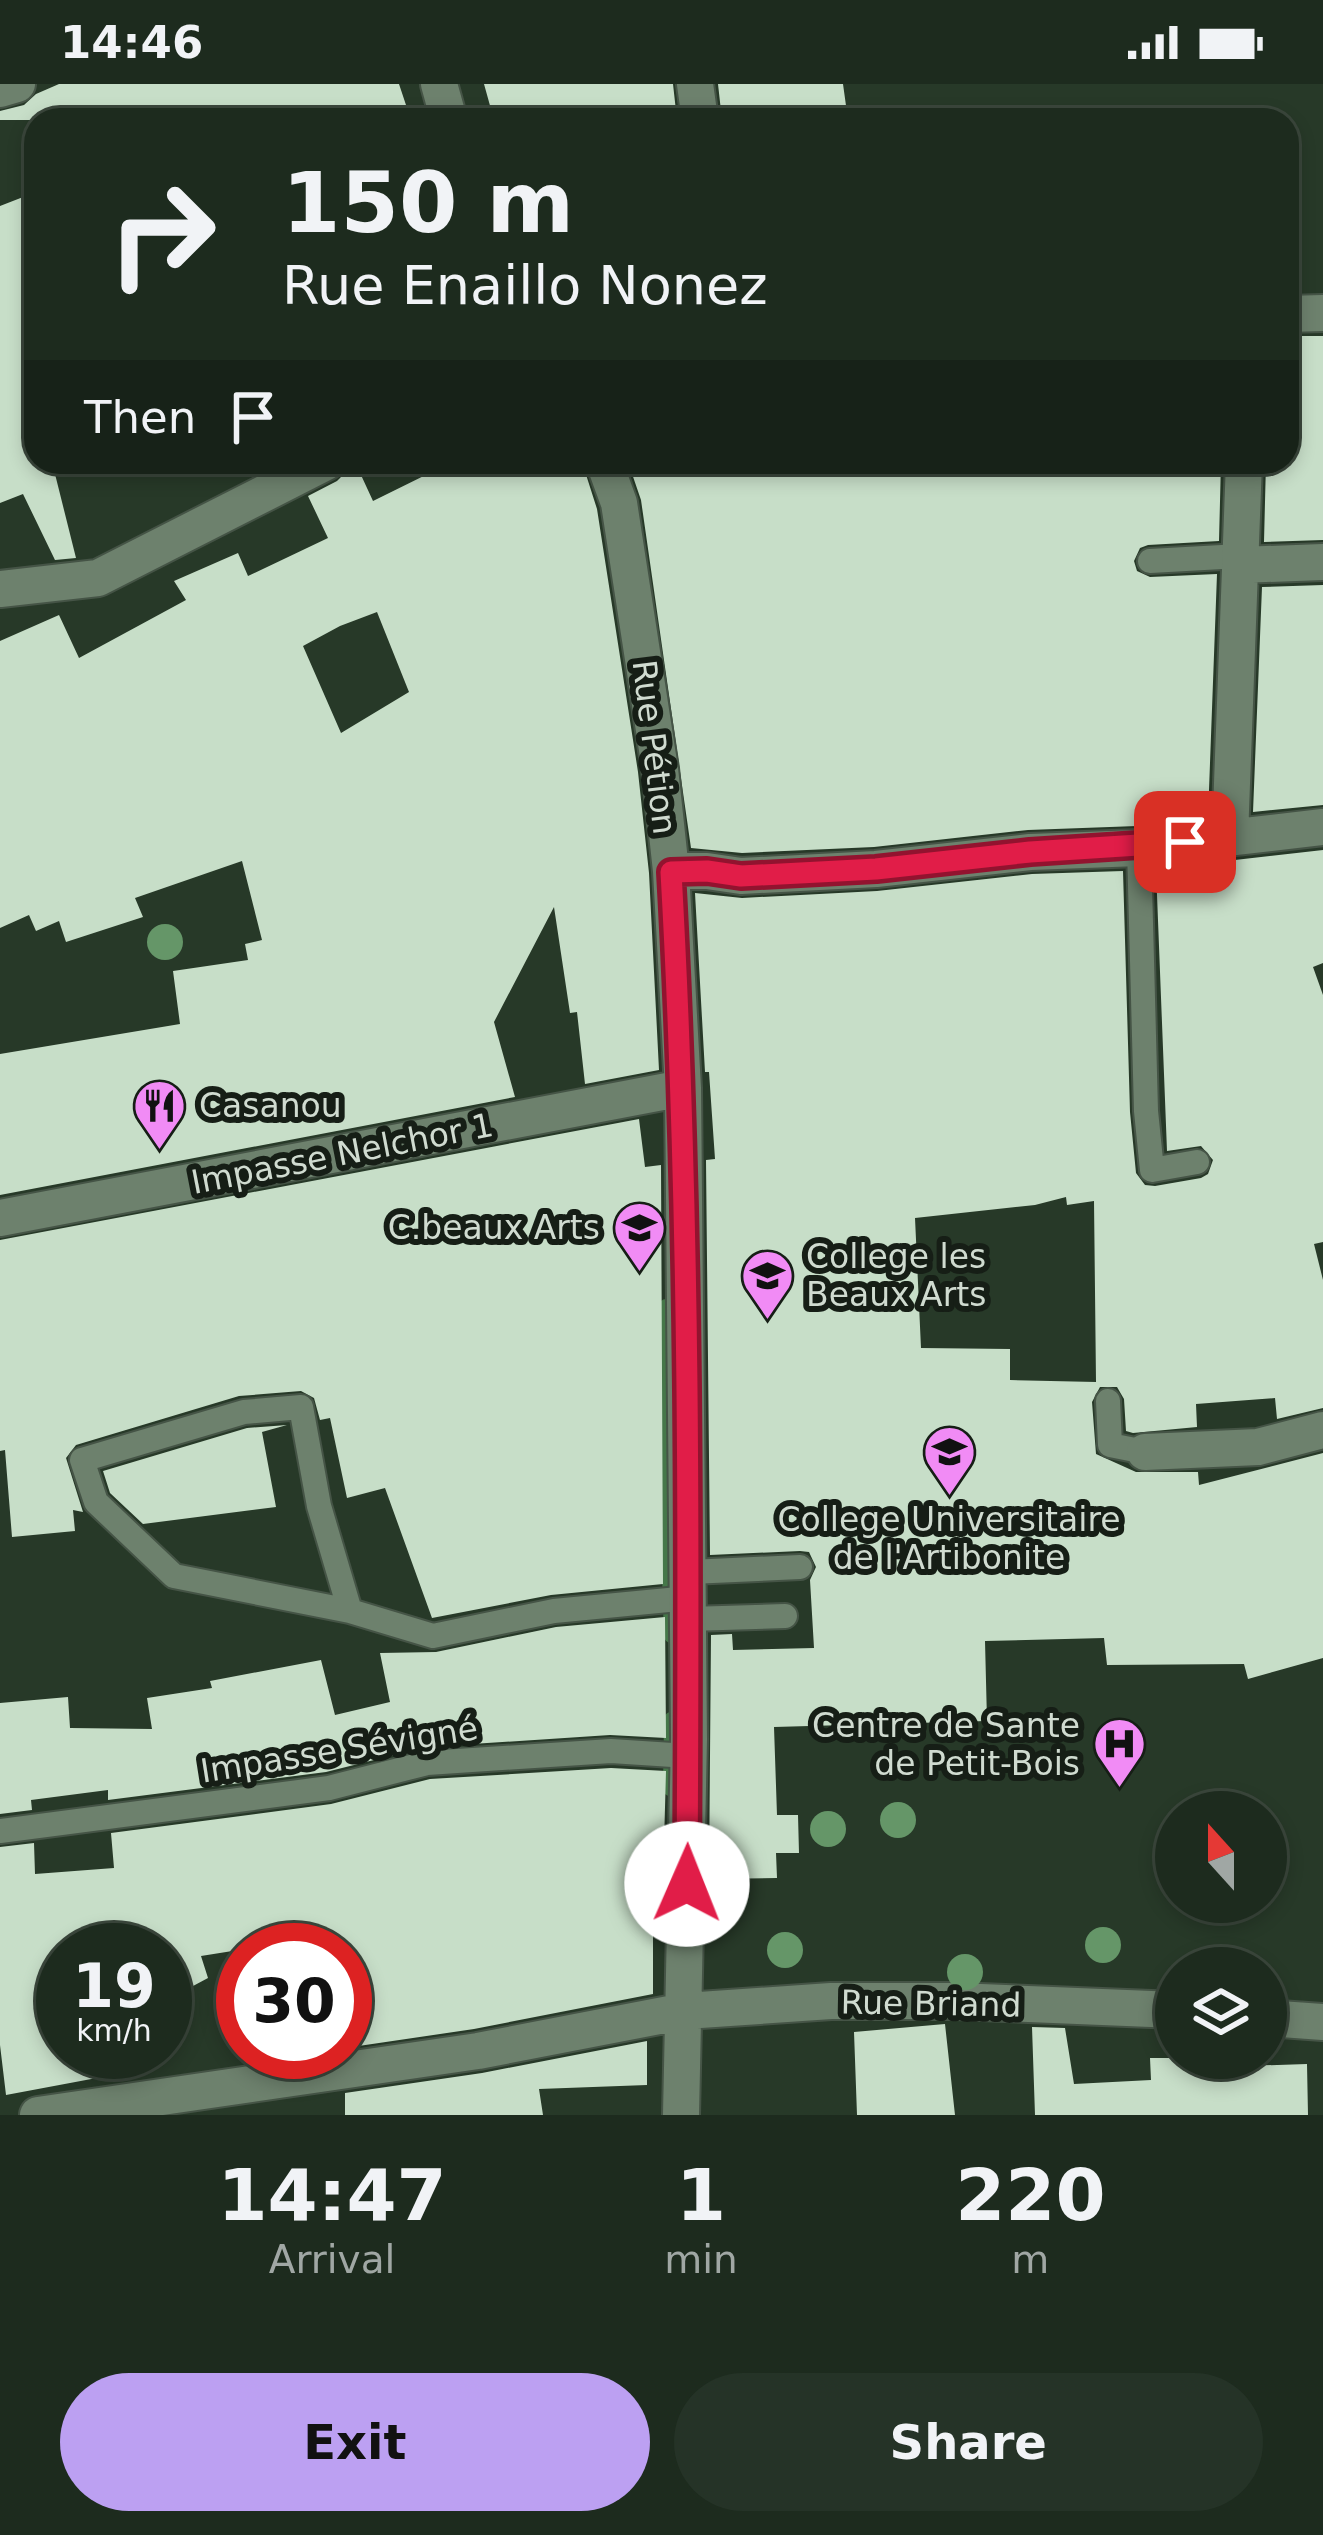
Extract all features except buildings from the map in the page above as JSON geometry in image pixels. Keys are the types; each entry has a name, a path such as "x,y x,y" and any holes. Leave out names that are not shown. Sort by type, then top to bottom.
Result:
{"street":[{"path":"0,89 17,84"},
{"path":"0,589 98,578 302,474"},
{"name":"Rue Pétion","path":"608,474 619,503 637,603 671,872 683,1088 681,1598 688,1756 681,2115"},
{"path":"1230,837 1244,474"},
{"path":"1240,561 1323,562"},
{"path":"671,872 741,876 854,870 1030,852 1139,848 1323,827"},
{"name":"Impasse Nelchor 1","path":"0,1218 683,1088"},
{"path":"1145,1452 1258,1447 1323,1430"},
{"name":"Rue Briand","path":"38,2115 478,2051 686,2012 851,2001 1155,2009"},
{"path":"1287,2019 1323,2022"}],"lane":[{"path":"1150,561 1240,561"},
{"path":"1139,848 1146,1111 1152,1170 1197,1162"},
{"path":"1108,1401 1110,1445 1145,1452"},
{"path":"350,1612 319,1506 301,1407 244,1412 82,1460 96,1502 174,1576 350,1612 433,1636 554,1611 681,1598 800,1567"},
{"path":"681,1598 785,1616"},
{"name":"Impasse Sévigné","path":"0,1831 329,1788 427,1762 611,1751 688,1756"}],"waterway":[{"path":"666,1306 671,1636"},
{"path":"670,1789 671,1719"}],"place":[{"name":"Casanou","path":"160,1151"},
{"name":"C.beaux Arts","path":"639,1273"},
{"name":"College les Beaux Arts","path":"767,1321"},
{"name":"College Universitaire de l'Artibonite","path":"949,1498"},
{"name":"Centre de Sante de Petit-Bois","path":"1119,1790"}],"route":[{"path":"687,1884 690,1572 683,1088 671,872 741,876 876,869 1185,842"}]}
